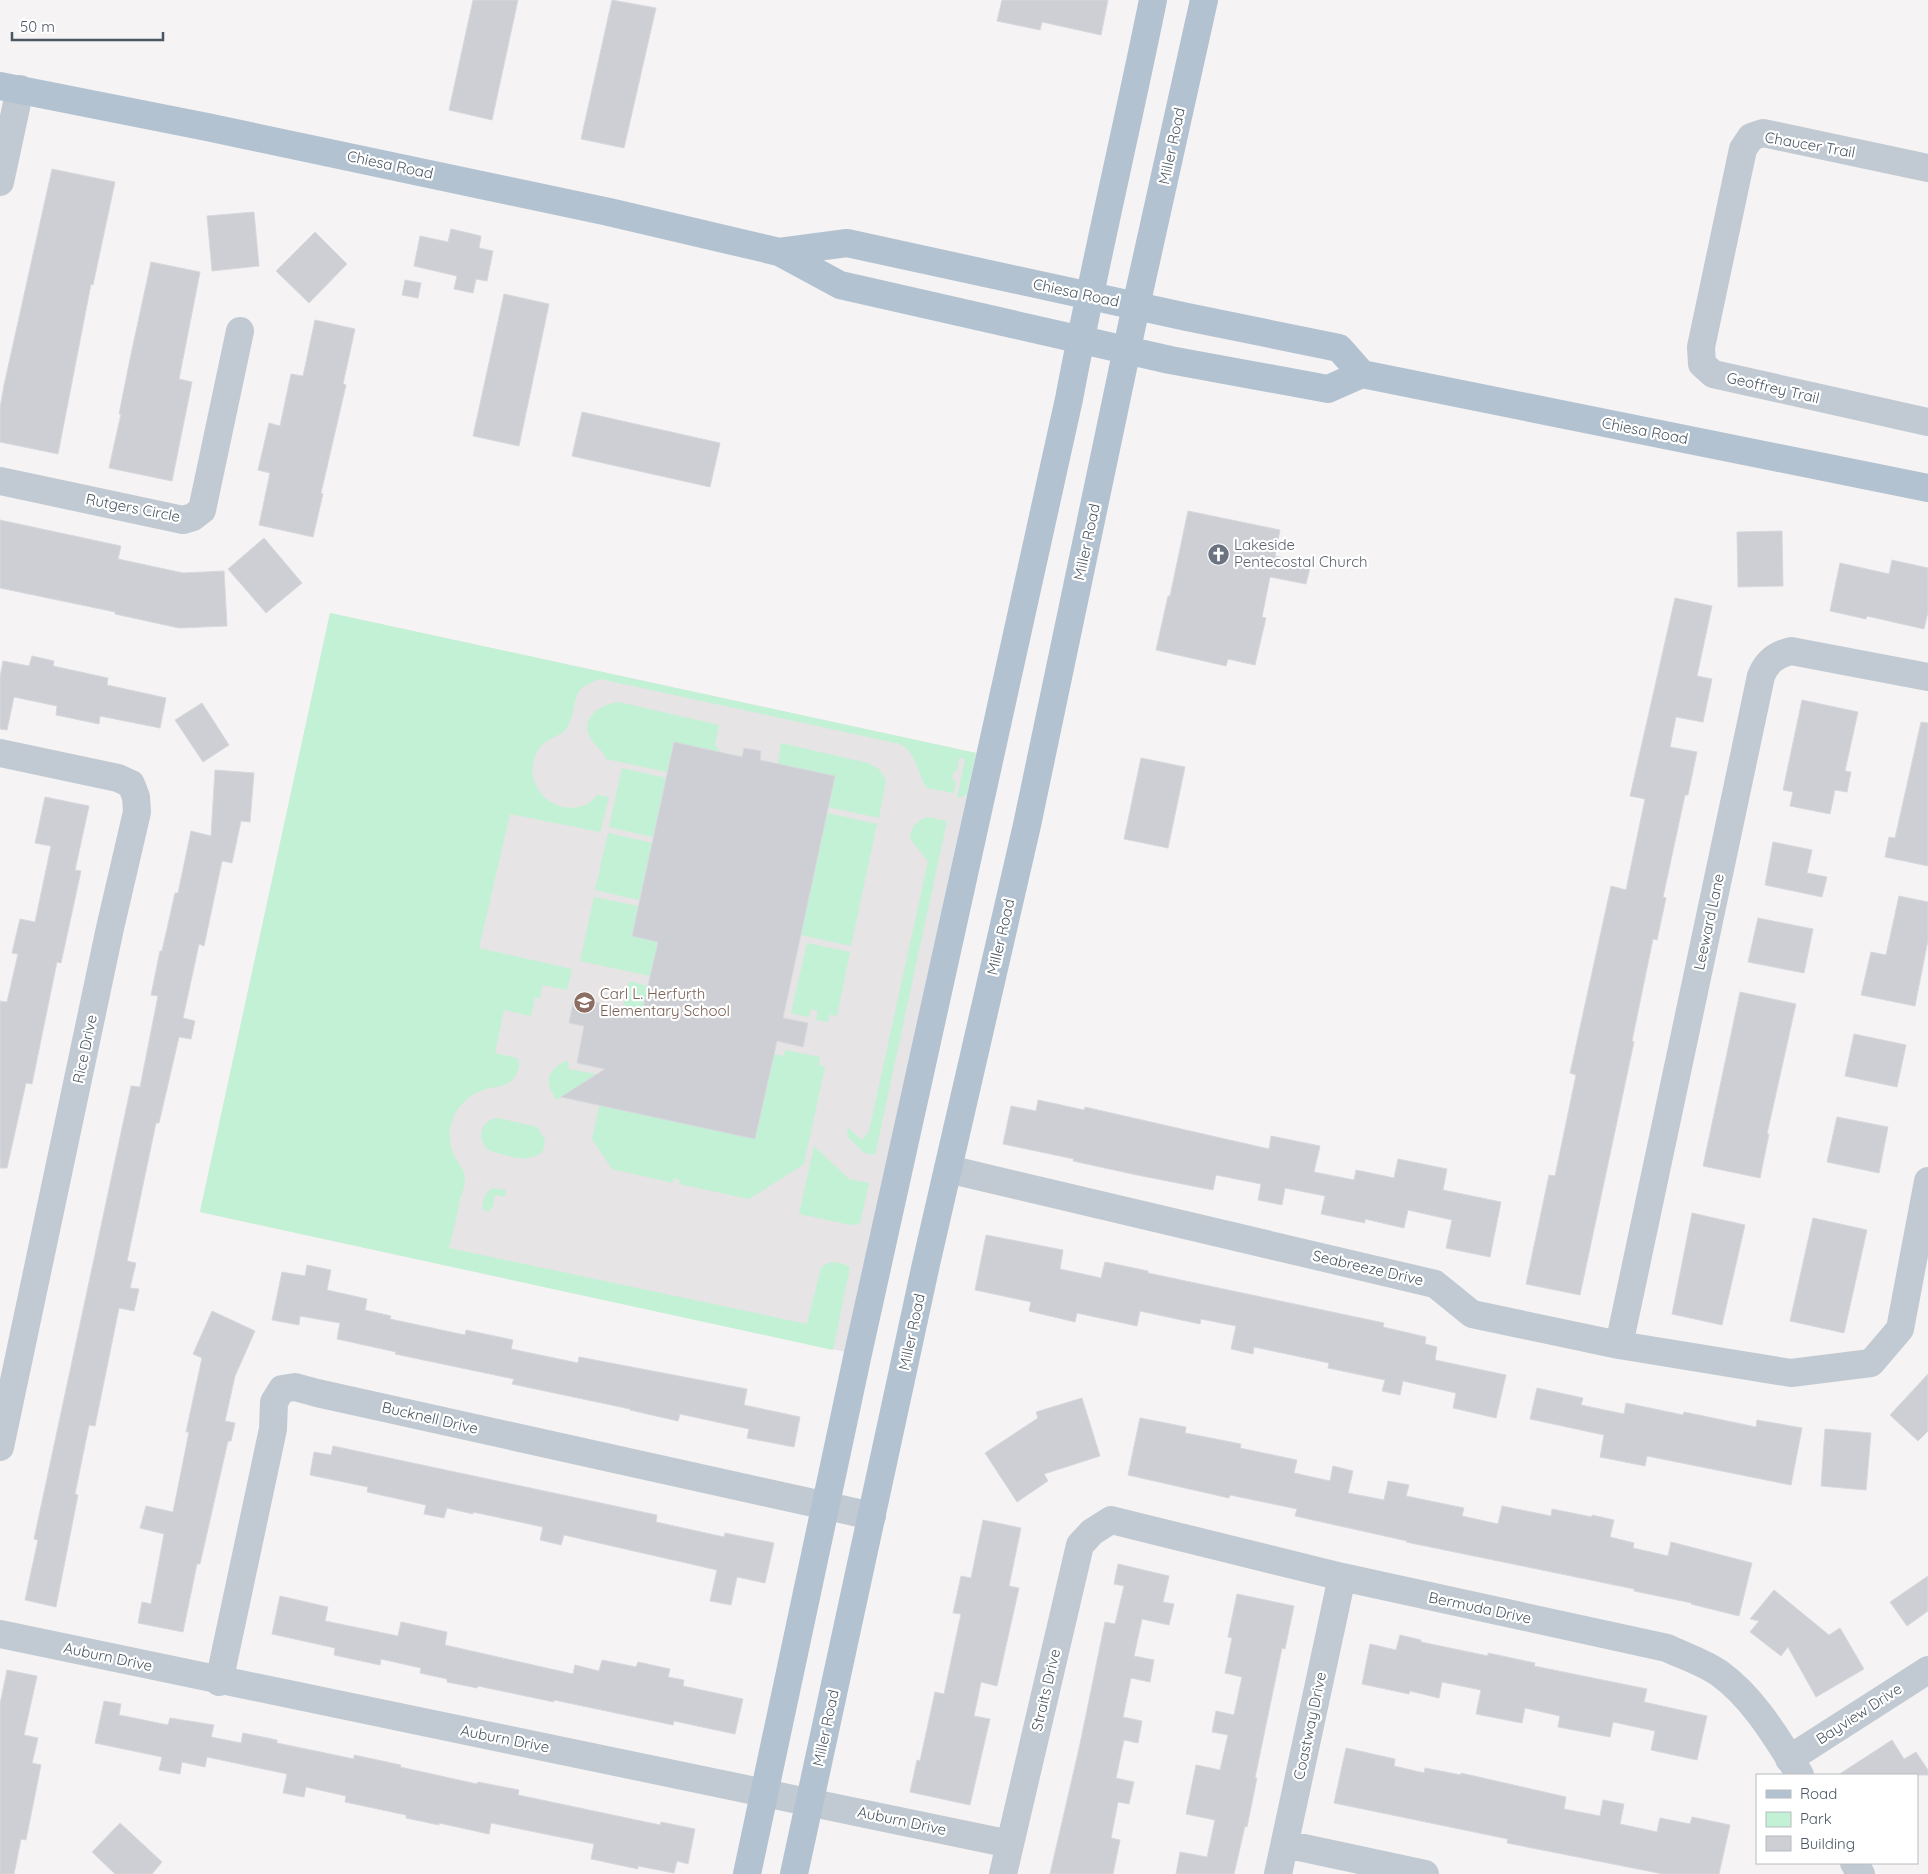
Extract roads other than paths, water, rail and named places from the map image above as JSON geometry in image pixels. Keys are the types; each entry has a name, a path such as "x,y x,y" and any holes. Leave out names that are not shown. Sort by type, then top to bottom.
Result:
{"main road":[{"path":"747,1874 1063,427 1089,295 1128,126 1153,0"},
{"name":"Miller Road","path":"794,1874 948,1169 1029,816 1136,306 1204,0"},
{"name":"Chiesa Road","path":"10,88 521,193 778,252 840,285 1170,360 1328,389 1362,374 1928,488"},
{"name":"Chiesa Road","path":"778,252 846,243 1339,348 1362,374"}],"street":[{"path":"0,182 10,88"},
{"name":"Chaucer Trail","path":"1720,254 1743,149 1752,137 1763,133 1928,168"},
{"name":"Geoffrey Trail","path":"1720,254 1701,347 1702,364 1713,374 1928,422"},
{"name":"Rutgers Circle","path":"0,481 183,520 193,517 202,510 240,331"},
{"name":"Leeward Lane","path":"1619,1345 1761,676 1765,667 1776,656 1792,651 1928,677"},
{"name":"Rice Drive","path":"0,753 118,778 131,784 136,797 137,812 108,938 0,1447"},
{"name":"Seabreeze Drive","path":"948,1169 1435,1284 1472,1314 1619,1345 1791,1373 1871,1363 1900,1329 1928,1181"},
{"name":"Bucknell Drive","path":"219,1682 273,1429 274,1402 282,1389 295,1387 872,1516"},
{"name":"Bermuda Drive","path":"1111,1520 1342,1578 1667,1648 1699,1662 1718,1673 1735,1687 1752,1705 1795,1767"},
{"name":"Straits Drive","path":"1003,1874 1080,1545 1092,1532 1111,1520"},
{"name":"Coastway Drive","path":"1278,1874 1342,1578"},
{"name":"Auburn Drive","path":"0,1634 219,1682 810,1801 1010,1844"},
{"name":"Bayview Drive","path":"1795,1767 1928,1670"},
{"path":"1285,1844 1425,1874"}],"place":[{"name":"Lakeside Pentecostal Church","path":"1218,554"},
{"name":"Carl L. Herfurth Elementary School","path":"584,1003"}]}
